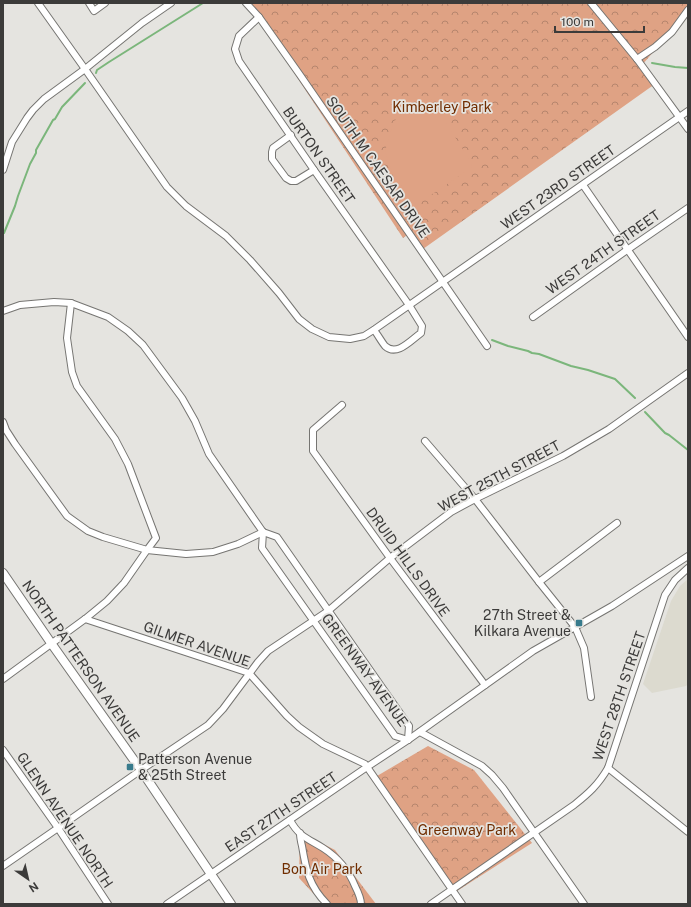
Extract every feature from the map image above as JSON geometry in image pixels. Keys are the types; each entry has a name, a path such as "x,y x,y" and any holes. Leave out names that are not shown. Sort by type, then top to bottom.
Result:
{"main road":[{"name":"NORTH PATTERSON AVENUE","path":"3,573 141,770 231,904"}],"street":[{"name":"WEST 23RD STREET","path":"38,3 167,187 186,206 226,236 250,260 279,293 299,319 312,329 329,337 350,339 364,336 374,330 688,111"},
{"path":"89,3 94,11 105,3"},
{"path":"3,170 12,142 33,110 142,23 171,3"},
{"name":"SOUTH M CAESAR DRIVE","path":"246,3 259,17 486,346"},
{"path":"591,3 637,59 688,129"},
{"path":"637,59 655,47 672,32 688,10"},
{"name":"BURTON STREET","path":"259,17 240,36 235,49 239,61 409,305 422,326 421,333 402,348 394,350 386,346 374,330"},
{"path":"291,135 273,148 272,159 286,178 291,181 296,181 314,170"},
{"path":"583,185 688,337"},
{"name":"WEST 24TH STREET","path":"533,316 688,208"},
{"name":"GREENWAY AVENUE","path":"3,311 20,305 54,302 70,303 108,317 128,331 143,346 182,398 195,421 209,454 263,532 277,537 409,726 408,740 395,736 262,548 263,532"},
{"path":"3,679 85,619 107,601 124,583 156,538 128,464 115,439 77,386 72,372 68,338 70,303"},
{"name":"WEST 25TH STREET","path":"3,866 208,725 223,709 249,673 268,651 328,611 390,558 451,512 569,452 608,429 688,372"},
{"name":"DRUID HILLS DRIVE","path":"342,405 313,430 313,451 485,686"},
{"path":"3,422 6,430 18,449 67,516 88,531 103,538 147,550 186,554 213,552 238,544 263,532"},
{"path":"425,440 475,499 574,627 584,648 591,698"},
{"path":"539,582 617,522"},
{"name":"EAST 27TH STREET","path":"167,904 420,732 533,651 612,606 688,556"},
{"name":"WEST 28TH STREET","path":"431,904 574,805 591,791 601,780 608,768 666,595 675,580 688,568"},
{"name":"GILMER AVENUE","path":"85,619 249,673 287,716 299,727 323,744 358,760 367,767 462,904"},
{"name":"GREENWAY AVENUE","path":"420,732 482,766 492,775 503,788 584,904"},
{"name":"GLENN AVENUE NORTH","path":"3,750 58,828 108,904"},
{"path":"608,768 688,832"},
{"path":"290,820 300,834 324,849 341,863 354,883 360,896 361,904"},
{"path":"300,834 307,874 316,891 327,904"}],"shaded area":[{"path":"688,579 688,684 686,686 652,693 643,684 671,601 680,586"}],"green space":[{"name":"Kimberley Park","path":"248,3 688,3 688,12 642,65 655,84 423,249 411,232 403,238"},
{"path":"430,97 472,164 471,168 416,205 393,175 385,151 394,121"},
{"name":"Greenway Park","path":"428,746 474,770 532,843 457,891 377,776"},
{"name":"Bon Air Park","path":"300,832 335,850 376,904 323,904 299,878"}],"waterway":[{"path":"96,73 97,70 109,62 203,3"},
{"path":"652,63 688,68"},
{"path":"4,233 36,150 62,107 85,83"},
{"path":"492,340 615,379 635,398"},
{"path":"645,412 665,433 688,450"}],"place":[{"name":"27th Street & Kilkara Avenue","path":"579,623"},
{"name":"Patterson Avenue & 25th Street","path":"130,767"}]}
